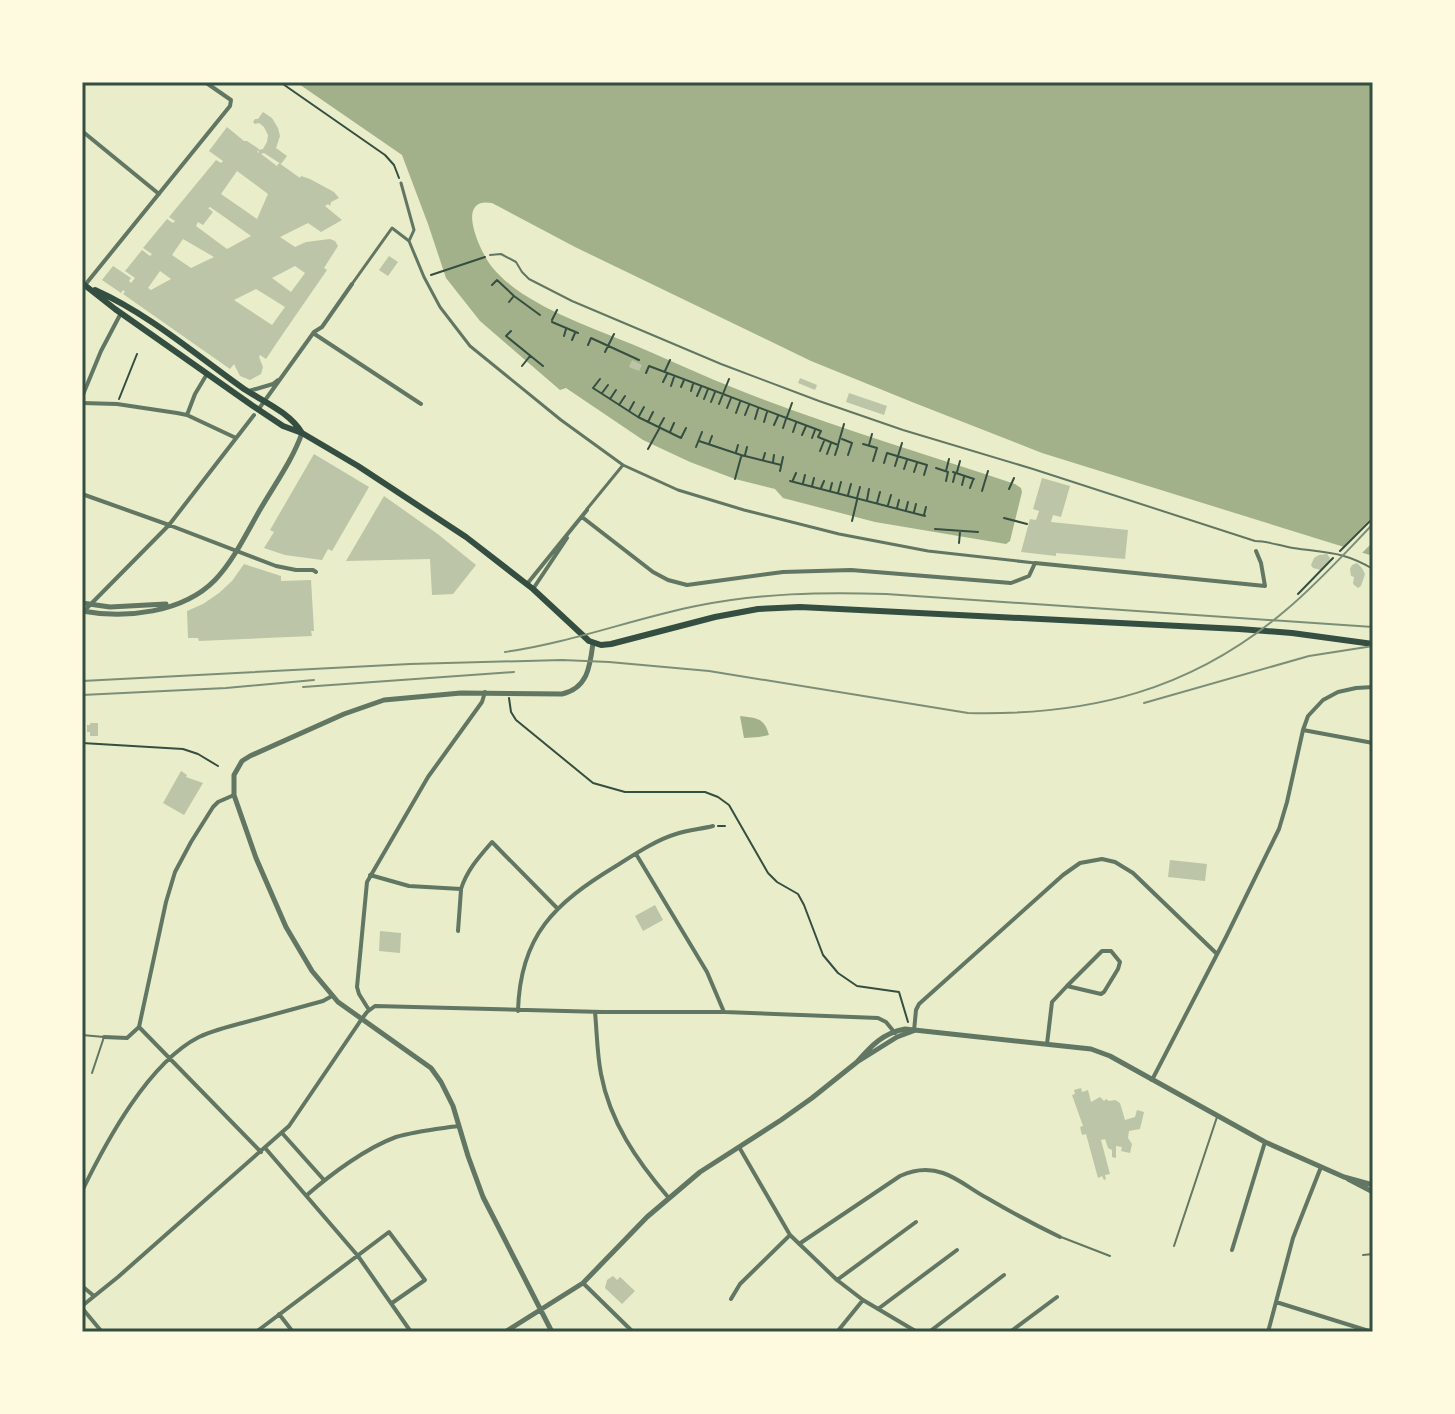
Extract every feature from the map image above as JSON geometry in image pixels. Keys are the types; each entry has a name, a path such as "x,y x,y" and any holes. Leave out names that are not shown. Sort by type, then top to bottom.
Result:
{"main road":[{"path":"83,284 256,412 302,433 439,518 530,587 593,643 611,644 746,611 800,607 1239,629 1373,644"},
{"path":"83,284 135,312 291,419 302,433"}],"street":[{"path":"83,284 232,102 205,82"},
{"path":"82,131 159,194"},
{"path":"401,183 414,230 409,241"},
{"path":"83,612 169,525 313,333 322,327 392,228 409,241 440,307 470,346 561,420 623,465 678,490 839,534 928,551 1265,586 1256,551"},
{"path":"121,313 101,351 82,400 187,415 236,438"},
{"path":"313,333 421,404"},
{"path":"187,415 207,374"},
{"path":"248,392 273,384 283,377"},
{"path":"83,612 139,613 175,604 211,584 236,550 302,433"},
{"path":"530,587 623,465"},
{"path":"82,494 287,569 316,572"},
{"path":"582,517 653,572 687,585 783,572 851,570 1011,583 1029,576 1035,563"},
{"path":"82,603 127,607 175,604"},
{"path":"552,1332 477,1184 449,1095 431,1068 332,996 312,971 286,927 256,858 234,795 234,775 242,761 250,756 344,714 384,700 485,692 562,694 574,691 586,675 593,643"},
{"path":"1152,1080 1279,829 1303,730 1312,710 1329,696 1348,689 1373,687"},
{"path":"369,1010 357,984 367,882 428,777 482,702 485,692"},
{"path":"1303,730 1373,743"},
{"path":"104,1037 127,1038 139,1027 175,872 213,807 234,795"},
{"path":"518,1011 518,992 529,951 557,908 577,891 636,854 675,834 713,826"},
{"path":"458,931 461,889 470,868 492,842 557,908"},
{"path":"636,854 707,972 725,1012"},
{"path":"914,1031 919,1004 1080,863 1110,860 1133,873 1217,954"},
{"path":"370,875 409,886 461,889"},
{"path":"1047,1044 1052,999 1102,951 1111,951 1120,962 1101,994 1067,986"},
{"path":"82,1191 130,1105 186,1045 201,1036 332,996"},
{"path":"102,1332 82,1307 289,1126 361,1020 375,1006 878,1018 896,1034"},
{"path":"595,1012 600,1067 613,1116 633,1152 668,1197"},
{"path":"139,1027 307,1195 358,1256 411,1332"},
{"path":"505,1332 583,1283 668,1197 700,1172 812,1098 857,1062 879,1039 905,1029 1103,1052 1265,1142 1373,1192"},
{"path":"307,1195 324,1180 386,1142 459,1125"},
{"path":"282,1133 324,1180"},
{"path":"1232,1250 1265,1142"},
{"path":"739,1147 790,1235 863,1300 917,1332"},
{"path":"1268,1332 1293,1238 1321,1167"},
{"path":"799,1244 900,1176 925,1170 941,1172 1060,1237"},
{"path":"1344,1177 1373,1185"},
{"path":"837,1280 916,1222"},
{"path":"256,1332 389,1232 425,1280 392,1303"},
{"path":"731,1299 740,1284 790,1235"},
{"path":"878,1309 957,1250"},
{"path":"929,1332 1004,1275"},
{"path":"583,1283 633,1332"},
{"path":"82,1286 94,1296"},
{"path":"1010,1332 1057,1297"},
{"path":"837,1332 863,1300"},
{"path":"1276,1302 1372,1332"},
{"path":"279,1314 293,1332"}],"lane":[{"path":"489,256 501,254 516,262 529,279 572,301 795,392 903,430 1255,541 1335,552 1360,560 1373,569"},
{"path":"1255,541 1256,551"},
{"path":"82,1035 104,1037 92,1073"},
{"path":"1174,1246 1218,1116"},
{"path":"1060,1237 1110,1256"},
{"path":"1363,1255 1373,1254"}],"path":[{"path":"280,82 385,155 394,165 401,183"},
{"path":"424,277 489,256"},
{"path":"492,285 497,280 540,315"},
{"path":"498,291 503,286"},
{"path":"503,297 508,291"},
{"path":"509,302 514,296"},
{"path":"515,307 520,301"},
{"path":"521,311 526,305"},
{"path":"528,316 533,310"},
{"path":"557,310 552,321 577,333 572,340"},
{"path":"556,332 559,325"},
{"path":"564,336 567,328"},
{"path":"511,331 506,336 542,366 546,360"},
{"path":"605,352 614,334"},
{"path":"512,340 516,335"},
{"path":"588,345 591,338 639,360"},
{"path":"517,345 522,340"},
{"path":"597,349 599,342"},
{"path":"523,350 528,345"},
{"path":"522,366 534,350"},
{"path":"615,358 618,351"},
{"path":"117,404 137,354"},
{"path":"536,360 540,355"},
{"path":"624,362 627,355"},
{"path":"663,382 670,360"},
{"path":"646,373 649,366 694,382 821,431 818,437 838,445"},
{"path":"655,376 658,369"},
{"path":"671,386 675,376"},
{"path":"600,379 593,388 628,412 681,438 686,428"},
{"path":"681,387 684,379"},
{"path":"719,404 729,379"},
{"path":"691,391 694,382"},
{"path":"601,394 608,385"},
{"path":"697,396 701,385"},
{"path":"704,399 708,388"},
{"path":"610,400 616,390"},
{"path":"711,402 716,391"},
{"path":"618,406 625,396"},
{"path":"727,408 731,397"},
{"path":"736,413 740,400"},
{"path":"628,412 634,402"},
{"path":"783,428 792,403"},
{"path":"745,415 749,404"},
{"path":"638,417 644,407"},
{"path":"755,419 759,408"},
{"path":"764,422 768,411"},
{"path":"648,423 653,412"},
{"path":"774,425 778,415"},
{"path":"648,449 664,418"},
{"path":"793,432 796,422"},
{"path":"670,434 674,423"},
{"path":"835,455 844,424"},
{"path":"802,435 806,425"},
{"path":"812,438 815,429"},
{"path":"696,447 702,432"},
{"path":"869,446 872,434"},
{"path":"704,450 712,436"},
{"path":"841,439 852,443 848,455"},
{"path":"820,451 824,440"},
{"path":"699,441 781,465"},
{"path":"711,452 720,441"},
{"path":"827,454 831,442"},
{"path":"726,451 729,443"},
{"path":"895,466 902,443"},
{"path":"863,444 877,448 873,461"},
{"path":"736,454 738,445"},
{"path":"735,479 747,447"},
{"path":"717,448 719,455"},
{"path":"756,451 756,465"},
{"path":"765,453 766,468"},
{"path":"884,463 887,453 898,456 927,465 924,475"},
{"path":"772,469 774,455"},
{"path":"780,471 783,457"},
{"path":"904,469 907,459"},
{"path":"946,481 949,459"},
{"path":"953,482 960,461"},
{"path":"914,472 917,462"},
{"path":"936,468 946,472"},
{"path":"982,491 988,471"},
{"path":"796,473 792,481 821,490 924,516 926,507"},
{"path":"955,473 974,479 970,488"},
{"path":"803,485 805,475"},
{"path":"962,485 964,476"},
{"path":"812,487 814,478"},
{"path":"1009,489 1014,478"},
{"path":"821,490 824,481"},
{"path":"838,494 841,482"},
{"path":"830,492 832,483"},
{"path":"848,497 851,484"},
{"path":"852,521 860,487"},
{"path":"867,501 869,489"},
{"path":"877,504 880,492"},
{"path":"887,506 891,495"},
{"path":"897,509 899,500"},
{"path":"905,511 908,502"},
{"path":"914,513 916,504"},
{"path":"1004,518 1027,524"},
{"path":"1298,594 1373,518"},
{"path":"935,529 978,532"},
{"path":"959,543 960,532"},
{"path":"509,697 511,712 516,720 593,783 625,792 705,792 729,805 768,873 798,894 823,955 831,965 857,986 899,992 908,1022"},
{"path":"82,743 183,749 218,766"}],"shaded area":[{"path":"296,82 1373,82 1373,556 1042,453 811,361 575,247 492,203 481,203 474,208 473,227 487,260 505,280 539,303 746,393 1015,484 1022,492 1010,541 1006,544 875,522 783,498 775,489 735,479 690,462 643,440 566,388 560,390 480,321 446,278 402,155"},
{"path":"740,716 762,722 769,735 744,738"}],"pier":[{"path":"1373,516 1373,542 1359,556 1340,550"}],"building":[{"path":"263,112 272,118 278,128 280,136 276,148 287,156 281,164 261,154 300,178 310,179 334,192 339,198 330,206 325,206 342,220 321,232 308,223 280,237 295,247 306,242 330,239 338,246 324,268 327,270 266,359 260,355 261,374 250,380 240,376 234,364 230,369 123,294 123,290 121,293 102,280 113,266 131,278 131,283 135,278 125,271 142,250 150,256 152,254 143,248 167,219 173,223 175,221 169,217 216,160 223,161 209,151 227,127 263,149 268,135 264,127 253,122","holes":["237,171 268,194 257,219 221,194","208,208 251,236 227,249 196,226 198,222 203,225 213,212","183,239 214,257 191,268 172,255","295,266 305,273 291,292 272,278","160,271 171,279 151,290 148,288","256,289 285,307 272,325 234,300"]},
{"path":"389,256 398,262 388,276 379,270"},
{"path":"632,360 642,365 639,371 629,367"},
{"path":"800,378 817,385 815,390 798,383"},
{"path":"849,393 887,406 884,415 846,402"},
{"path":"314,454 369,487 332,551 328,549 322,560 285,555 264,548 274,532 270,530"},
{"path":"1042,478 1070,486 1061,517 1053,515 1051,522 1128,530 1125,559 1021,552 1030,519 1036,520 1039,511 1033,509"},
{"path":"384,496 476,565 453,594 432,595 430,559 346,561"},
{"path":"1327,554 1329,561 1321,570 1313,568 1314,558"},
{"path":"1357,563 1365,574 1358,588 1353,584 1350,569"},
{"path":"244,564 281,576 281,581 311,580 312,636 199,641 198,638 188,638 187,611 219,593"},
{"path":"90,723 98,723 98,736 90,736 87,732"},
{"path":"181,771 186,777 203,783 184,815 163,803"},
{"path":"1170,860 1207,864 1205,881 1168,877"},
{"path":"655,905 663,920 643,931 635,916"},
{"path":"380,931 401,933 400,953 379,951"},
{"path":"1081,1088 1082,1092 1088,1090 1091,1102 1100,1097 1104,1101 1120,1103 1125,1120 1135,1117 1137,1110 1144,1112 1140,1129 1129,1131 1128,1138 1132,1144 1130,1153 1116,1146 1116,1158 1112,1157 1112,1150 1105,1139 1101,1140 1110,1174 1105,1175 1104,1180 1102,1176 1098,1178 1086,1134 1082,1135 1080,1127 1083,1126 1072,1095 1075,1094 1074,1090"},
{"path":"613,1276 617,1280 620,1277 635,1291 622,1304 605,1288 607,1280"}],"railway":[{"path":"82,681 410,664 562,660 709,671 968,713 1056,709 1138,693 1214,660 1250,638 1286,610 1373,524"},
{"path":"505,652 553,643 696,606 743,598 814,593 886,594 1373,627"},
{"path":"1144,703 1309,656 1373,646"},
{"path":"303,687 514,672"},
{"path":"82,695 314,680"}]}
